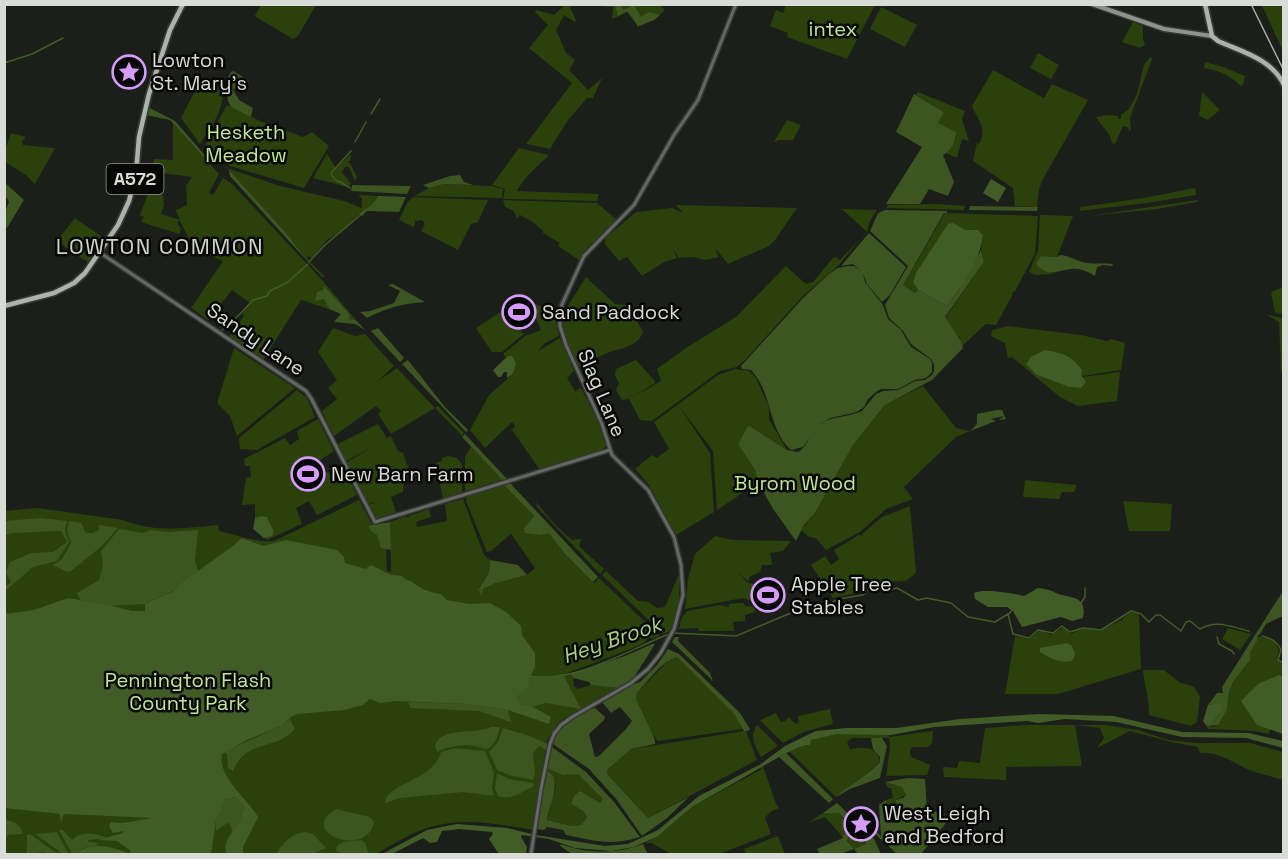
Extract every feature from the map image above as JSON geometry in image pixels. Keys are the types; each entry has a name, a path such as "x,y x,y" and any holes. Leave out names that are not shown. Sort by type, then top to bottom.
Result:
{"main road":[{"name":"A572","path":"4,306 64,290 83,276 118,225 129,201 136,174 139,137 148,97 170,30 183,4"},
{"path":"1092,4 1164,29 1212,36 1282,73 1284,85"},
{"path":"1204,4 1212,36"}],"street":[{"name":"Slag Lane","path":"531,855 550,744 558,728 572,717 642,675 655,662 674,629 683,595 681,565 676,543 653,497 635,475 612,455 603,424 566,345 560,326 560,311 584,256 634,206 674,135 698,100 736,4"},
{"name":"Sandy Lane","path":"99,252 306,391 372,519 378,522 610,450"}],"green space":[{"name":"intex","path":"786,4 875,5 847,59 787,37 788,33 770,26 776,10 783,13"},
{"path":"261,5 316,5 298,36 293,39 256,17"},
{"path":"565,5 569,5 576,20 575,22 564,15 556,30 566,53 575,60 569,70 588,90 602,78 593,98 587,98 568,120 550,149 526,144 572,83 529,48 548,25 535,12 536,10 554,15"},
{"path":"590,5 660,5 665,10 654,20 638,27 628,12 612,19 613,7"},
{"path":"615,5 621,5 623,10 634,5 641,17 649,12 660,15 638,26 627,11 618,16"},
{"path":"1261,5 1283,5 1283,51 1263,8"},
{"path":"881,7 917,25 905,47 870,29"},
{"path":"1133,22 1143,26 1145,45 1140,48 1122,42"},
{"path":"1038,53 1059,65 1051,79 1030,68"},
{"path":"1151,56 1152,59 1130,118 1131,130 1128,131 1129,128 1123,126 1115,144 1112,143 1108,132 1096,117 1108,115 1118,116 1121,119 1121,115 1129,109 1137,94 1144,65"},
{"path":"1205,62 1245,76 1243,85 1241,86 1224,74 1204,68"},
{"path":"993,70 1044,98 1052,84 1088,100 1043,179 1039,189 1037,207 1015,206 1013,188 973,161 982,128 972,106"},
{"path":"234,71 249,81 241,82 239,88 233,89 239,100 253,108 251,117 231,107 228,101 226,81"},
{"path":"199,83 211,89 222,85 223,94 217,116 200,144 181,118"},
{"path":"918,92 965,111 962,119 969,141 962,139 957,158 946,153 956,138 956,132 937,123 944,112 916,95"},
{"path":"1202,92 1220,110 1208,120 1199,116"},
{"path":"914,94 944,112 938,123 956,132 953,145 943,155 954,182 948,196 929,189 920,204 886,204 922,147 896,132"},
{"name":"Hesketh Meadow","path":"227,105 260,121 303,137 312,132 329,146 304,188 227,165 226,161 215,159 204,147"},
{"path":"148,107 175,121 210,161 209,163 170,120 146,115"},
{"path":"787,120 801,125 793,140 774,142"},
{"path":"173,123 219,174 209,193 213,195 223,178 232,184 322,280 356,320 348,319 324,298 329,309 301,300 263,360 229,336 244,316 242,314 250,303 232,290 208,320 191,308 223,261 196,247 180,221 177,222 181,229 179,234 141,222 144,217 140,215 148,194 163,195 164,205 161,214 180,220 176,210 187,205 186,186 192,177 162,173 156,177 155,189 149,189 154,159 173,160"},
{"path":"11,133 26,137 22,142 23,145 55,148 35,184 26,175 5,162 4,153"},
{"path":"519,148 549,155 527,176 517,191 599,194 597,201 503,199 505,189 492,185"},
{"path":"327,154 336,168 351,154 350,161 347,162 350,163 357,177 355,181 349,167 345,167 342,172 351,184 348,187 313,178"},
{"path":"227,168 280,186 344,201 362,208 362,198 358,195 378,196 374,204 365,209 342,231 327,240 312,258 307,256 325,277 322,277 287,234"},
{"path":"229,170 287,234 308,262 230,176"},
{"path":"460,175 464,182 473,185 444,184 429,188 423,185 450,176"},
{"path":"5,183 24,200 7,228 5,212 9,202 5,195"},
{"path":"444,184 491,186 503,189 502,198 414,196 429,188"},
{"path":"352,185 411,186 407,194 351,191"},
{"path":"1195,188 1196,195 1079,211 1081,207"},
{"path":"378,196 406,197 399,212 367,211 362,216 359,214"},
{"path":"413,197 488,200 478,222 471,224 458,250 421,231 425,224 422,220 415,221 413,227 399,220 407,203"},
{"path":"503,200 597,203 617,220 585,250 579,260 558,246 560,243 543,233 533,222 520,215 517,219 514,211 505,207"},
{"path":"1198,200 1157,209 1089,216"},
{"path":"676,205 797,208 769,246 728,264 715,248 719,257 705,260 694,257 679,258 673,249 677,258 664,262 642,276 627,257 619,261 605,244 605,238 636,212 672,208 683,213"},
{"path":"888,205 965,206 964,210 886,208"},
{"path":"970,206 1038,207 1037,211 969,210"},
{"path":"842,209 877,210 870,221 867,232"},
{"name":"Byrom Wood","path":"885,210 947,211 903,285 915,293 918,290 947,306 958,292 981,250 984,262 945,317 963,348 932,380 885,405 853,445 815,513 804,525 796,541 773,509 759,484 755,470 738,444 748,425 787,450 798,452 823,422 862,411 876,394 898,390 915,381 925,380 934,371 931,359 911,344 903,331 889,318 885,305 908,266 870,231 878,213"},
{"path":"945,213 1038,216 1035,254 996,325 986,324 962,346 961,340 945,318 984,262 981,250 983,235 978,230 966,230 959,226 913,283 918,290 915,293 903,285"},
{"path":"1040,215 1073,216 1057,257 1041,256 1045,271 1054,274 1035,275 1029,272 1038,250"},
{"path":"75,218 105,239 89,263 61,244 60,237"},
{"path":"869,233 906,267 890,295 882,302 867,284 863,273 865,282 883,305 888,319 901,330 911,347 930,359 932,372 926,378 915,380 898,389 881,389 857,412 831,418 821,423 803,447 791,450 778,431 758,379 751,370 742,369 741,366 804,297 829,274 838,268 848,266 854,266 861,271 853,264 841,266"},
{"path":"861,238 838,266 803,296 737,367 720,371 652,421 640,420 629,399 622,400 616,390 619,383 615,375 616,369 636,360 655,381 631,398 661,381 657,369 736,317 786,266 806,284 813,282 832,259 835,257 840,260"},
{"path":"1060,255 1084,262 1113,264 1097,267 1095,276 1075,269 1049,272 1036,264 1041,256 1057,257"},
{"path":"586,277 615,304 628,305 643,332 641,337 630,346 578,367 565,334 563,314"},
{"path":"393,284 425,302 395,307 367,318 360,312 394,303 400,291 388,285"},
{"path":"324,286 350,315 349,319 356,320 365,330 355,324 334,322 341,314 329,309 324,299 315,301 317,292 323,290"},
{"path":"1283,287 1283,314 1275,313 1271,292"},
{"path":"528,302 557,311 559,336 545,343 538,351 560,338 574,371 567,378 575,391 581,388 600,425 606,446 602,450 540,470 512,430 515,426 512,422 485,448 470,430 489,395 513,374 514,369 503,354 525,336 541,330 534,314 527,314 529,318 521,322 518,317 512,324 524,334 502,352 492,352 476,328 499,313 525,306"},
{"path":"1267,315 1283,318 1283,371 1281,371 1279,322"},
{"path":"1009,326 1081,335 1107,341 1111,339 1125,343 1121,370 1082,376 1037,375 1069,387 1081,388 1085,382 1082,377 1120,372 1117,401 1078,406 1060,397 1012,357 1008,358 1005,343 991,336 992,330"},
{"path":"333,328 355,336 365,334 394,366 378,381 397,368 435,408 391,434 378,414 381,411 376,406 334,436 322,411 337,399 328,388 337,380 318,352"},
{"path":"378,328 404,358 400,362 371,331"},
{"path":"234,348 295,388 237,436 230,416 218,404"},
{"path":"408,360 445,407 468,430 466,432 402,364"},
{"path":"735,369 749,371 756,378 769,407 769,419 787,450 748,425 738,444 755,470 759,482 717,510 713,451 679,406 710,453 714,512 676,535 649,485 635,469 652,455 657,458 669,449 654,422 718,375"},
{"path":"923,386 956,428 970,431 956,437 904,487 913,499 886,509 860,532 826,550 817,539 801,530 815,513 853,445 885,405"},
{"path":"297,390 307,398 315,417 257,450 240,449 239,438"},
{"path":"438,406 464,433 462,436 435,408"},
{"path":"1002,410 1006,419 999,420 1004,416 991,419 996,421 970,431 977,424 977,414"},
{"path":"318,419 334,451 299,474 314,466 318,473 304,482 324,472 335,471 339,477 348,477 357,495 317,515 309,501 296,508 302,524 267,540 264,538 267,538 268,521 261,516 255,518 255,504 242,505 246,478 251,477 250,466 245,466 244,459 285,438 290,445 299,439 297,431"},
{"path":"378,424 387,438 391,436 398,451 403,453 412,479 404,482 403,492 391,497 396,512 377,519 368,505 380,501 368,504 347,462 374,446 346,461 338,444"},
{"path":"465,434 507,479 502,480 462,437"},
{"path":"471,447 502,480 465,491 465,457"},
{"path":"448,456 457,458 462,464 462,493 443,499 436,463"},
{"path":"1025,480 1077,485 1074,492 1062,492 1059,499 1023,497"},
{"path":"510,483 598,577 593,582 564,553 549,533 541,535 525,533 524,528 534,516 504,485"},
{"name":"Pennington Flash County Park","path":"504,485 534,516 524,528 536,533 549,532 564,553 594,583 599,578 660,636 652,639 649,637 644,643 633,648 565,674 571,674 574,686 578,689 591,685 618,688 560,721 547,740 533,830 481,822 456,822 416,832 376,854 5,854 4,511 38,508 123,520 158,528 218,525 219,531 256,540 271,541 359,500 372,524 385,523 387,571 391,572 390,522 406,516 409,518 409,516 429,509 431,517 416,522 417,527 447,521 445,504 463,499 484,555 490,560 489,572 479,588 483,589 527,575 535,568 511,534 487,552 466,501 466,496"},
{"path":"1123,501 1172,504 1170,531 1129,531"},
{"path":"536,502 572,540 581,539 579,546 604,569 600,574 537,507"},
{"path":"910,506 916,572 905,581 890,581 886,586 874,583 861,592 833,598 811,565 825,556 831,565 839,559 834,550 859,535 863,536 862,534 882,517"},
{"path":"41,518 67,521 65,530 69,542 57,561 33,567 5,591 5,587 11,582 6,572 10,562 31,553 53,552 67,542 62,532 59,531 5,535 5,521"},
{"path":"69,521 81,523 86,533 99,530 99,525 118,528 102,546 67,572 53,565 62,559 71,543 67,531"},
{"path":"390,522 391,550 381,548 377,535 368,526"},
{"path":"119,529 143,533 151,530 169,532 198,530 195,560 198,571 175,590 145,604 110,606 81,601 77,593 99,580 103,566 101,551"},
{"path":"715,536 733,540 791,541 783,551 770,553 772,565 762,565 760,572 749,577 749,582 737,572 748,583 762,585 761,605 743,598 685,609 688,579 695,554"},
{"path":"490,560 518,565 527,575 496,583 483,589 481,596 479,589 489,572"},
{"path":"606,571 638,601 648,602 657,608 665,607 679,574 679,607 670,631 663,634 602,575"},
{"path":"1283,591 1283,616 1266,624 1257,636 1257,641 1250,652 1250,660 1233,682 1229,692 1227,710 1218,725 1209,726 1221,713 1213,704 1208,705 1217,693 1223,693 1222,687"},
{"path":"744,603 745,606 754,607 755,612 745,615 745,621 733,622 734,631 679,629 681,619 687,611 719,605 729,607 729,604"},
{"path":"1131,612 1139,615 1141,669 1058,694 1005,694 1015,636 1029,639 1040,630 1051,635 1064,627 1071,634 1084,628 1101,631 1121,620 1123,622 1122,619"},
{"path":"1228,628 1251,634 1240,650 1222,639"},
{"path":"1257,636 1274,641 1279,650 1277,660 1283,664 1283,676 1279,675 1257,725 1270,729 1269,734 1255,731 1208,729 1205,724 1213,727 1218,725 1227,710 1229,692 1233,682 1250,660 1250,652 1257,641"},
{"path":"675,637 679,637 678,641 710,673 713,681 672,642"},
{"path":"655,644 633,679 618,688 591,685 589,682 573,678 571,674 625,656"},
{"path":"668,649 679,654 740,713 750,729 744,731 735,715 677,657 665,663 636,694 655,744 631,749 607,770 608,775 648,818 689,797 667,818 642,836 617,800 589,769 553,744 564,726 582,713 595,708 605,717 589,734 595,757 599,756 632,721 620,707 611,713 602,702 640,682 657,665"},
{"path":"677,657 735,715 743,729 658,741 649,730 636,694 670,659"},
{"path":"1143,670 1164,670 1179,682 1194,687 1200,697 1197,722 1191,726 1149,715"},
{"path":"563,674 581,709 546,703 533,707 519,704 515,697 529,686 530,677 544,678"},
{"path":"408,702 467,704 508,710 511,722 479,711 411,708"},
{"path":"830,709 833,724 804,732 783,743 760,720 776,713 781,722 787,720 788,717 796,724 799,722 798,716"},
{"path":"290,719 295,729 287,736 253,749 239,761 233,771 228,768 227,754 224,752 283,725"},
{"path":"757,725 778,746 761,757 753,737"},
{"path":"1075,725 1082,766 1006,767 1006,780 944,777 943,767 957,768 959,761 980,763 985,728"},
{"path":"1075,725 1106,725 1138,730 1168,740 1199,743 1250,743 1283,752 1283,780 1255,772 1214,754 1200,753 1198,747 1171,742 1130,731 1097,748 1104,738 1100,728"},
{"path":"500,727 495,741 489,748 460,745 437,752 435,746 444,736"},
{"path":"503,728 548,744 546,750 539,746 533,753 535,773 533,780 497,770 489,752 498,742"},
{"path":"746,731 757,760 648,818 608,775 607,770 631,749"},
{"path":"933,731 932,743 928,747 912,747 910,751 911,757 930,765 927,775 886,776 889,738 852,738 847,742 850,749 869,748 876,752 880,761 836,797 789,751 802,745 807,746 810,740 837,734 889,734 889,737"},
{"path":"871,738 882,738 887,746 880,778 836,797 880,762 880,757 873,749"},
{"path":"552,747 586,772 614,802 640,837 603,842 566,835 563,830 547,827 544,830 537,829 546,770 551,774 555,786 547,820 572,826 581,825 587,817 583,811 571,804 574,796 580,791 600,803 603,799 578,774 563,775 546,768"},
{"path":"455,748 485,751 494,772 492,788 494,796 463,792 400,798 385,803 393,790 429,770 441,752"},
{"path":"786,753 833,799 829,803 779,757"},
{"path":"763,766 779,808 770,812 765,818 771,834 719,854 669,854 651,843 645,843 663,832 692,807 760,770"},
{"path":"546,768 578,774 604,799 600,803 571,804 583,811 587,817 581,825 572,826 547,820 556,786"},
{"path":"497,773 509,779 533,783 534,786 512,797 498,796 495,789"},
{"path":"908,778 925,779 927,808 950,818 921,854 897,854 861,821 864,820 881,836 879,805 886,800 892,823 896,822 901,815 895,800 906,795 902,787 885,782"},
{"path":"885,782 902,787 906,795 895,800 899,813 890,816 886,800 893,798 891,788 888,788"},
{"path":"235,797 244,806 240,824 233,833 229,822 216,831 216,820 225,803 224,800"},
{"path":"837,803 874,839 881,854 858,854 854,849 866,844 861,832 838,813 823,813"},
{"path":"336,809 370,817 374,822 369,833 359,839 348,840 337,838 329,833 324,826 326,818"},
{"path":"823,813 838,813 861,832 866,845 854,849 847,840 846,833 842,836 825,817 808,823"},
{"path":"5,820 17,824 23,834 7,835 5,841"},
{"path":"59,830 63,830 72,840 79,835 89,834 107,838 89,840 88,842 95,842 98,845 72,854"},
{"path":"57,832 69,854 63,854 35,834"},
{"path":"306,832 313,834 326,848 312,854 276,854 288,839"},
{"path":"846,833 847,841 854,849 840,854 820,854 817,849 843,838 842,836"},
{"path":"30,834 58,854 44,852 25,854 27,835"},
{"path":"778,836 785,854 746,854 744,849"},
{"path":"361,840 365,843 369,854 345,854 336,851 337,846 343,842"},
{"path":"561,844 581,850 602,852 623,850 643,844 648,854 572,854 560,846"}],"shaded area":[{"path":"991,179 1006,188 998,202 983,193"},
{"path":"953,223 966,230 978,230 983,235 975,264 947,306 918,290 913,283 916,273 948,224"},
{"path":"1045,350 1066,356 1078,365 1086,382 1081,388 1069,387 1037,375 1026,364 1031,357"},
{"path":"508,356 512,356 516,363 513,374 507,378 507,372 504,372 501,377 498,377 493,370"},
{"path":"267,517 274,532 272,536 264,538 253,529 255,518"},
{"path":"242,538 263,546 286,540 337,550 344,557 345,563 366,569 371,565 391,575 402,576 425,590 441,594 447,600 469,604 490,603 506,612 521,626 522,635 535,653 535,667 529,686 516,697 520,704 533,707 551,717 549,724 508,710 467,704 396,701 380,703 370,699 363,705 344,710 292,716 283,725 247,740 222,754 222,762 228,779 258,817 243,847 243,854 226,854 227,841 240,821 244,806 235,797 224,800 225,803 216,820 211,854 73,854 95,846 114,848 129,853 131,851 117,841 98,840 123,833 123,831 113,833 109,826 111,822 122,823 152,818 66,814 63,815 61,823 60,814 5,808 5,614 34,610 68,598 132,611 145,611 145,604 174,591 181,583"},
{"path":"1038,588 1077,599 1083,605 1083,618 1072,621 1061,617 1022,627 1013,611 1007,607 988,607 975,599 974,593 991,591 1024,596"},
{"path":"1067,643 1072,646 1075,654 1072,661 1056,660 1040,652 1040,648"},
{"path":"1279,675 1283,676 1283,734 1257,725 1241,701 1258,684"},
{"path":"1217,703 1222,707 1221,713 1209,726 1203,721 1208,705"},
{"path":"1038,714 1114,716 1182,732 1249,733 1283,741 1283,748 1246,738 1182,737 1116,722 1065,719 1038,723 1027,721 934,727 891,735 837,734 811,740 810,745 786,753 692,807 658,836 634,847 611,851 575,848 549,839 522,835 527,847 526,854 499,854 489,839 492,832 459,829 442,831 437,842 430,843 423,838 392,854 382,854 427,830 457,824 507,828 605,846 628,844 658,830 699,796 761,764 785,746 816,731 846,728 896,728 960,719"}],"waterway":[{"path":"4,63 32,54 63,38"},
{"path":"371,114 380,99"},
{"path":"355,142 366,122"},
{"path":"350,188 335,180 331,173 351,151"},
{"path":"309,262 325,245 364,212"},
{"path":"222,330 253,300 267,296 270,291 288,282 308,264"},
{"name":"Hey Brook","path":"673,633 736,636 805,607 828,605 838,599 863,595 870,588 883,591 897,588 918,600 927,598 951,603 968,617 995,622 1008,614 1013,634 1029,638 1038,630 1053,633 1062,626 1070,632 1083,628 1101,630 1131,611 1141,614 1149,622 1156,615 1160,615 1181,631 1186,622 1190,621 1200,629 1218,624 1249,631"},
{"path":"1081,603 1085,597 1085,588"},
{"name":"Hey Brook","path":"1009,614 1012,610"},
{"name":"Hey Brook","path":"529,676 564,675 582,670 669,634"},
{"name":"Hey Brook","path":"1262,636 1278,644 1281,650 1278,660 1284,663"},
{"path":"1217,637 1219,644 1234,654"}],"railway":[{"path":"1251,4 1284,71"}],"place":[{"name":"Lowton St. Mary's","path":"129,72"},
{"name":"Sand Paddock","path":"519,312"},
{"name":"New Barn Farm","path":"308,474"},
{"name":"Apple Tree Stables","path":"768,595"},
{"name":"West Leigh and Bedford","path":"861,824"}],"district":[{"name":"LOWTON COMMON","path":"160,246"}]}
